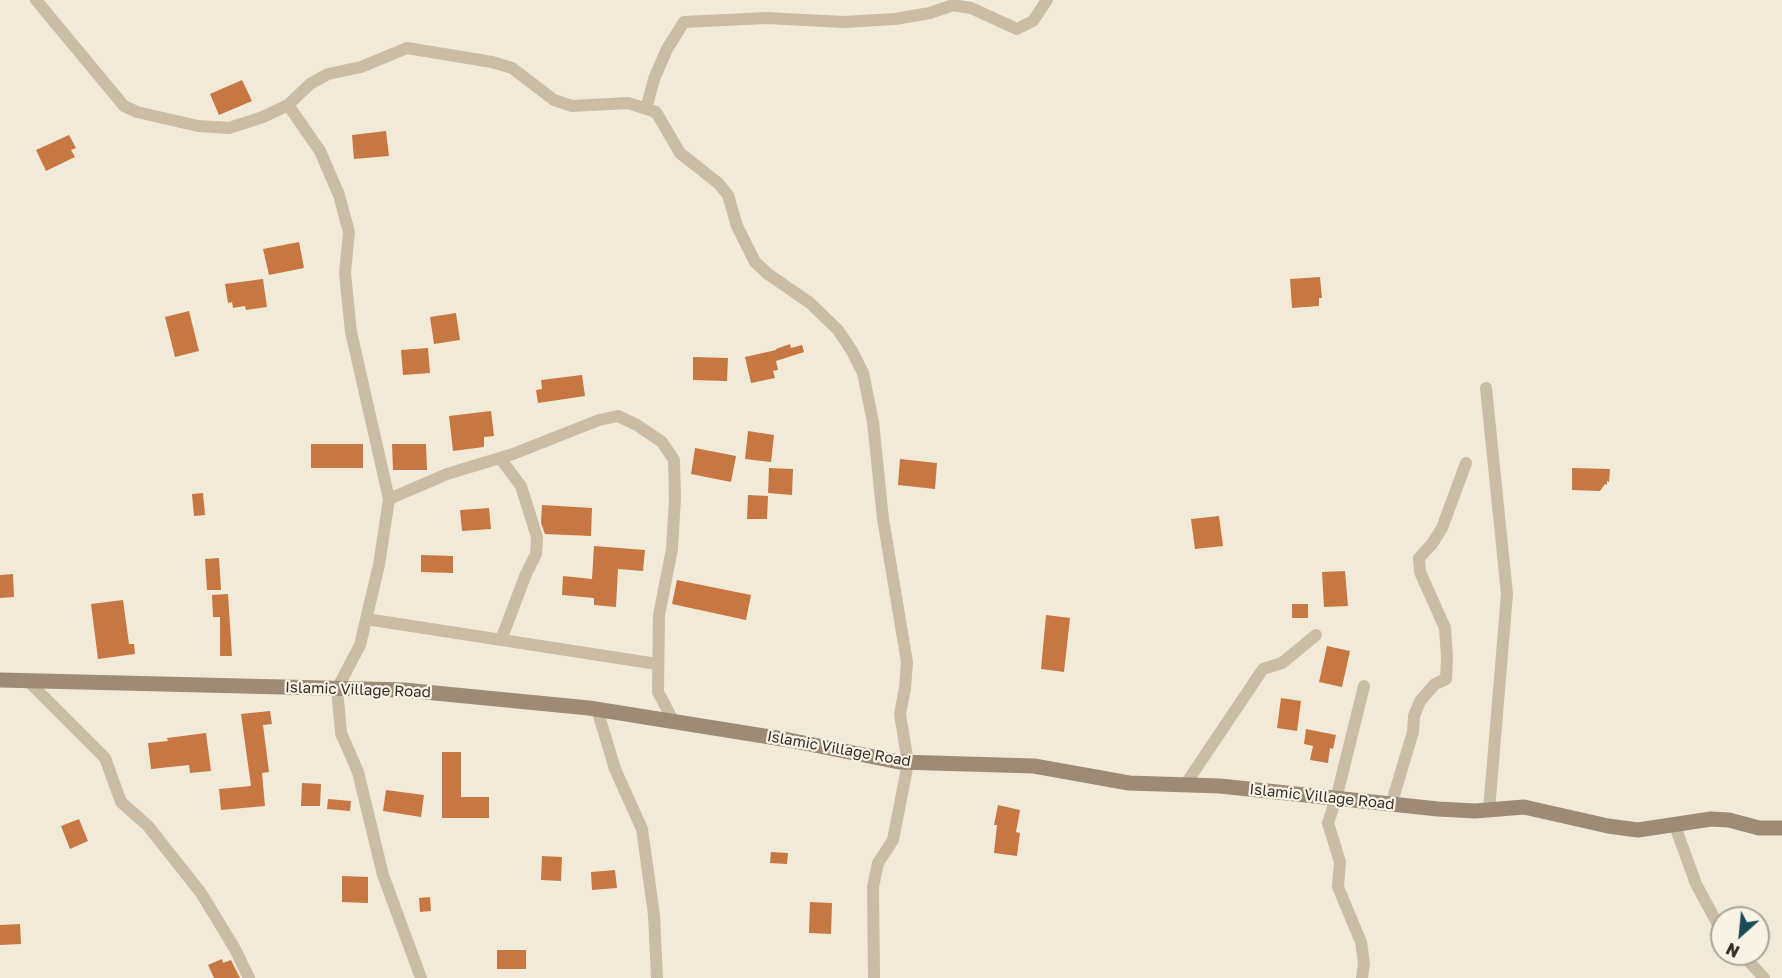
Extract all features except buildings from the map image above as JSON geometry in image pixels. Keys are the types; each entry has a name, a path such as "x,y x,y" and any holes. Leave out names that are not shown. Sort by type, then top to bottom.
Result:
{"street":[{"path":"36,0 124,106 137,112 198,126 228,128 263,117 288,105 310,84 328,74 361,67 407,48 492,62 512,68 554,100 572,106 628,103 656,112 680,153 718,183 728,195 737,226 755,262 768,274 810,303 838,330 852,351 863,373 873,422 884,519 907,662 900,714 908,763 893,840 878,863 873,887 874,978"},
{"path":"646,109 654,79 667,49 684,22 767,18 843,22 930,13 953,5 971,8 1017,28 1033,21 1047,0"},
{"path":"288,105 320,151 339,195 350,232 345,273 351,333 390,499 379,565 360,645 338,688 340,734 358,772 383,875 421,978"},
{"path":"1486,388 1507,594 1489,810"},
{"path":"390,499 447,474 500,458 599,420 618,416 637,425 662,442 674,460 675,498 672,549 659,615 658,692 674,722"},
{"path":"500,458 521,486 537,537 536,554 501,640"},
{"path":"1391,805 1420,700 1435,684 1446,679 1445,628 1420,572 1419,558 1442,528 1466,463"},
{"path":"366,618 657,664"},
{"path":"1185,785 1263,669 1282,663 1316,635"},
{"name":"Islamic Village Road","path":"0,680 404,690 597,709 789,740 908,763 1034,766 1129,783 1220,786 1391,805 1475,811 1524,807 1608,826 1638,830 1711,819 1729,820 1759,828 1782,828"},
{"path":"27,680 105,758 121,802 148,826 201,893 235,949 249,978"},
{"path":"1362,978 1364,963 1361,942 1338,887 1340,862 1328,823 1364,686"},
{"path":"597,709 615,769 642,829 654,915 657,978"},
{"path":"1675,826 1696,884 1710,910"},
{"path":"1753,966 1764,978"}]}
